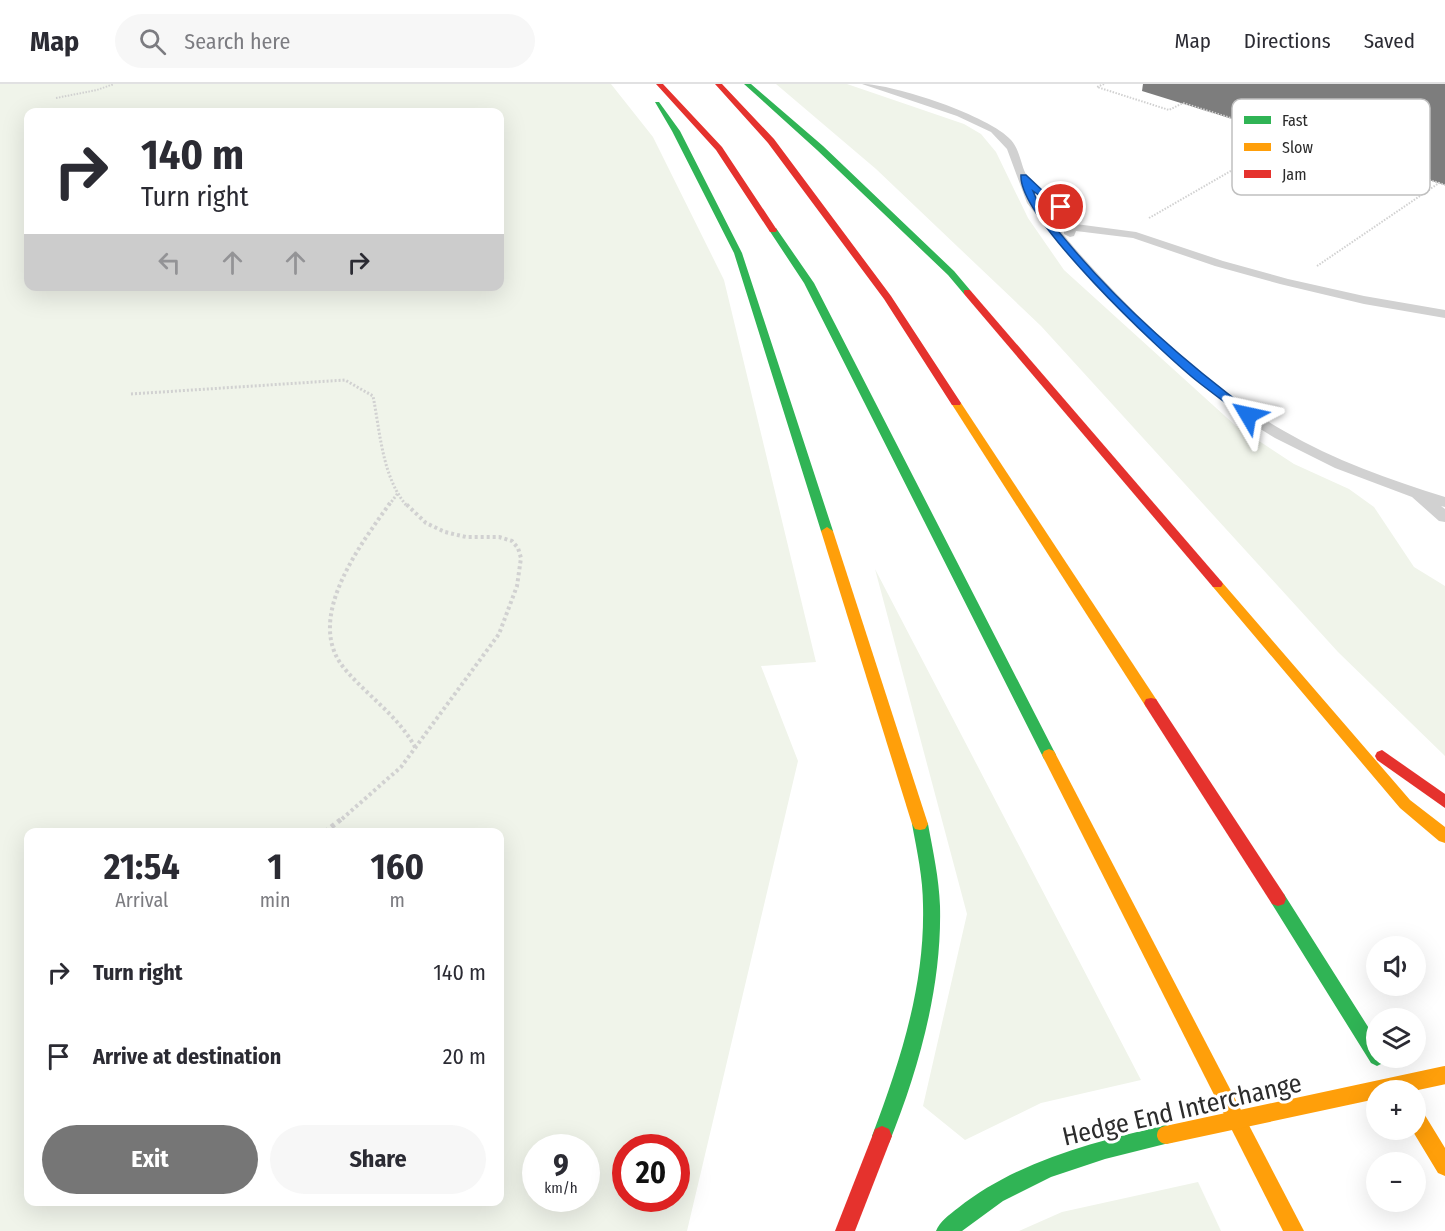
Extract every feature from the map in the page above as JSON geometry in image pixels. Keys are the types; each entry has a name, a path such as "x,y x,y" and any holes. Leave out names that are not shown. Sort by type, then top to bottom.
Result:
{"main road":[{"path":"643,84 676,131 738,253 914,800 926,847 932,900 932,935 927,985 909,1057 845,1231"},
{"path":"659,84 719,149 809,283 1196,1044 1294,1231"},
{"path":"718,84 771,141 888,297 1264,876 1366,1039"},
{"path":"747,84 820,148 951,273 1405,804 1445,836"},
{"path":"1326,712 1403,774 1445,802"},
{"name":"Hedge End Interchange","path":"946,1231 956,1221 997,1193 1072,1158 1445,1076"},
{"path":"1426,1135 1445,1166"}],"lane":[{"path":"867,84 986,126 1007,140 1030,198 1083,266 1109,294 1199,377 1248,415 1317,454 1415,493 1445,502"},
{"path":"1023,177 1067,213 1071,227 1071,244 1083,266"},
{"path":"1042,216 1071,227 1124,232 1296,285 1363,300 1445,314"},
{"path":"1415,493 1445,517"}],"path":[{"path":"56,98 97,90 114,84"},
{"path":"1104,84 1097,87 1169,110 1183,104 1232,119"},
{"path":"1124,232 1232,170"},
{"path":"1430,180 1445,185"},
{"path":"1430,189 1439,183"},
{"path":"1296,285 1302,277 1422,195"},
{"path":"131,394 345,380 373,396 392,483 417,517 435,529 454,536 510,539 519,546 522,557 511,609 499,634 401,767 365,801 330,828"},
{"path":"398,493 352,558 338,587 331,619 330,639 334,654 342,666 406,730 416,749"}],"shaded area":[{"path":"0,84 611,84 653,137 724,280 816,662 761,666 798,761 687,1231 0,1231"},
{"path":"776,84 847,84 964,124 981,134 996,152 1028,218 1064,270 1236,426 1294,464 1349,489 1374,507 1414,567 1445,586 1445,756 1338,652 1041,326 876,169"},
{"path":"875,569 1141,1080 1041,1103 965,1140 923,1106 967,914"},
{"path":"1198,1182 1221,1231 1019,1231 1062,1212"}],"building":[{"path":"1143,84 1445,84 1445,185 1430,180 1430,99 1232,99 1232,119 1142,91"}],"traffic: fast":[{"path":"747,84 820,148 951,273 967,292"},
{"path":"657,103 676,131 738,253 827,531"},
{"path":"773,230 809,283 1049,755"},
{"path":"882,1136 919,1020 931,944 928,865 920,824"},
{"path":"1278,899 1366,1039"},
{"path":"946,1231 996,1194 1049,1168 1076,1158 1166,1135"}],"traffic: slow":[{"path":"956,403 1151,703"},
{"path":"827,531 920,824"},
{"path":"1217,584 1405,804 1445,836"},
{"path":"1049,755 1294,1231"},
{"path":"1166,1135 1445,1075"},
{"path":"1426,1135 1445,1166"}],"traffic: jam":[{"path":"659,84 719,149 773,230"},
{"path":"718,84 771,141 888,298 956,403"},
{"path":"967,292 1217,584"},
{"path":"1151,703 1278,899"},
{"path":"1382,756 1445,802"},
{"path":"845,1231 882,1136"}],"route":[{"path":"1061,207 1032,187 1023,177 1036,209 1092,277 1199,377 1248,415"}]}
